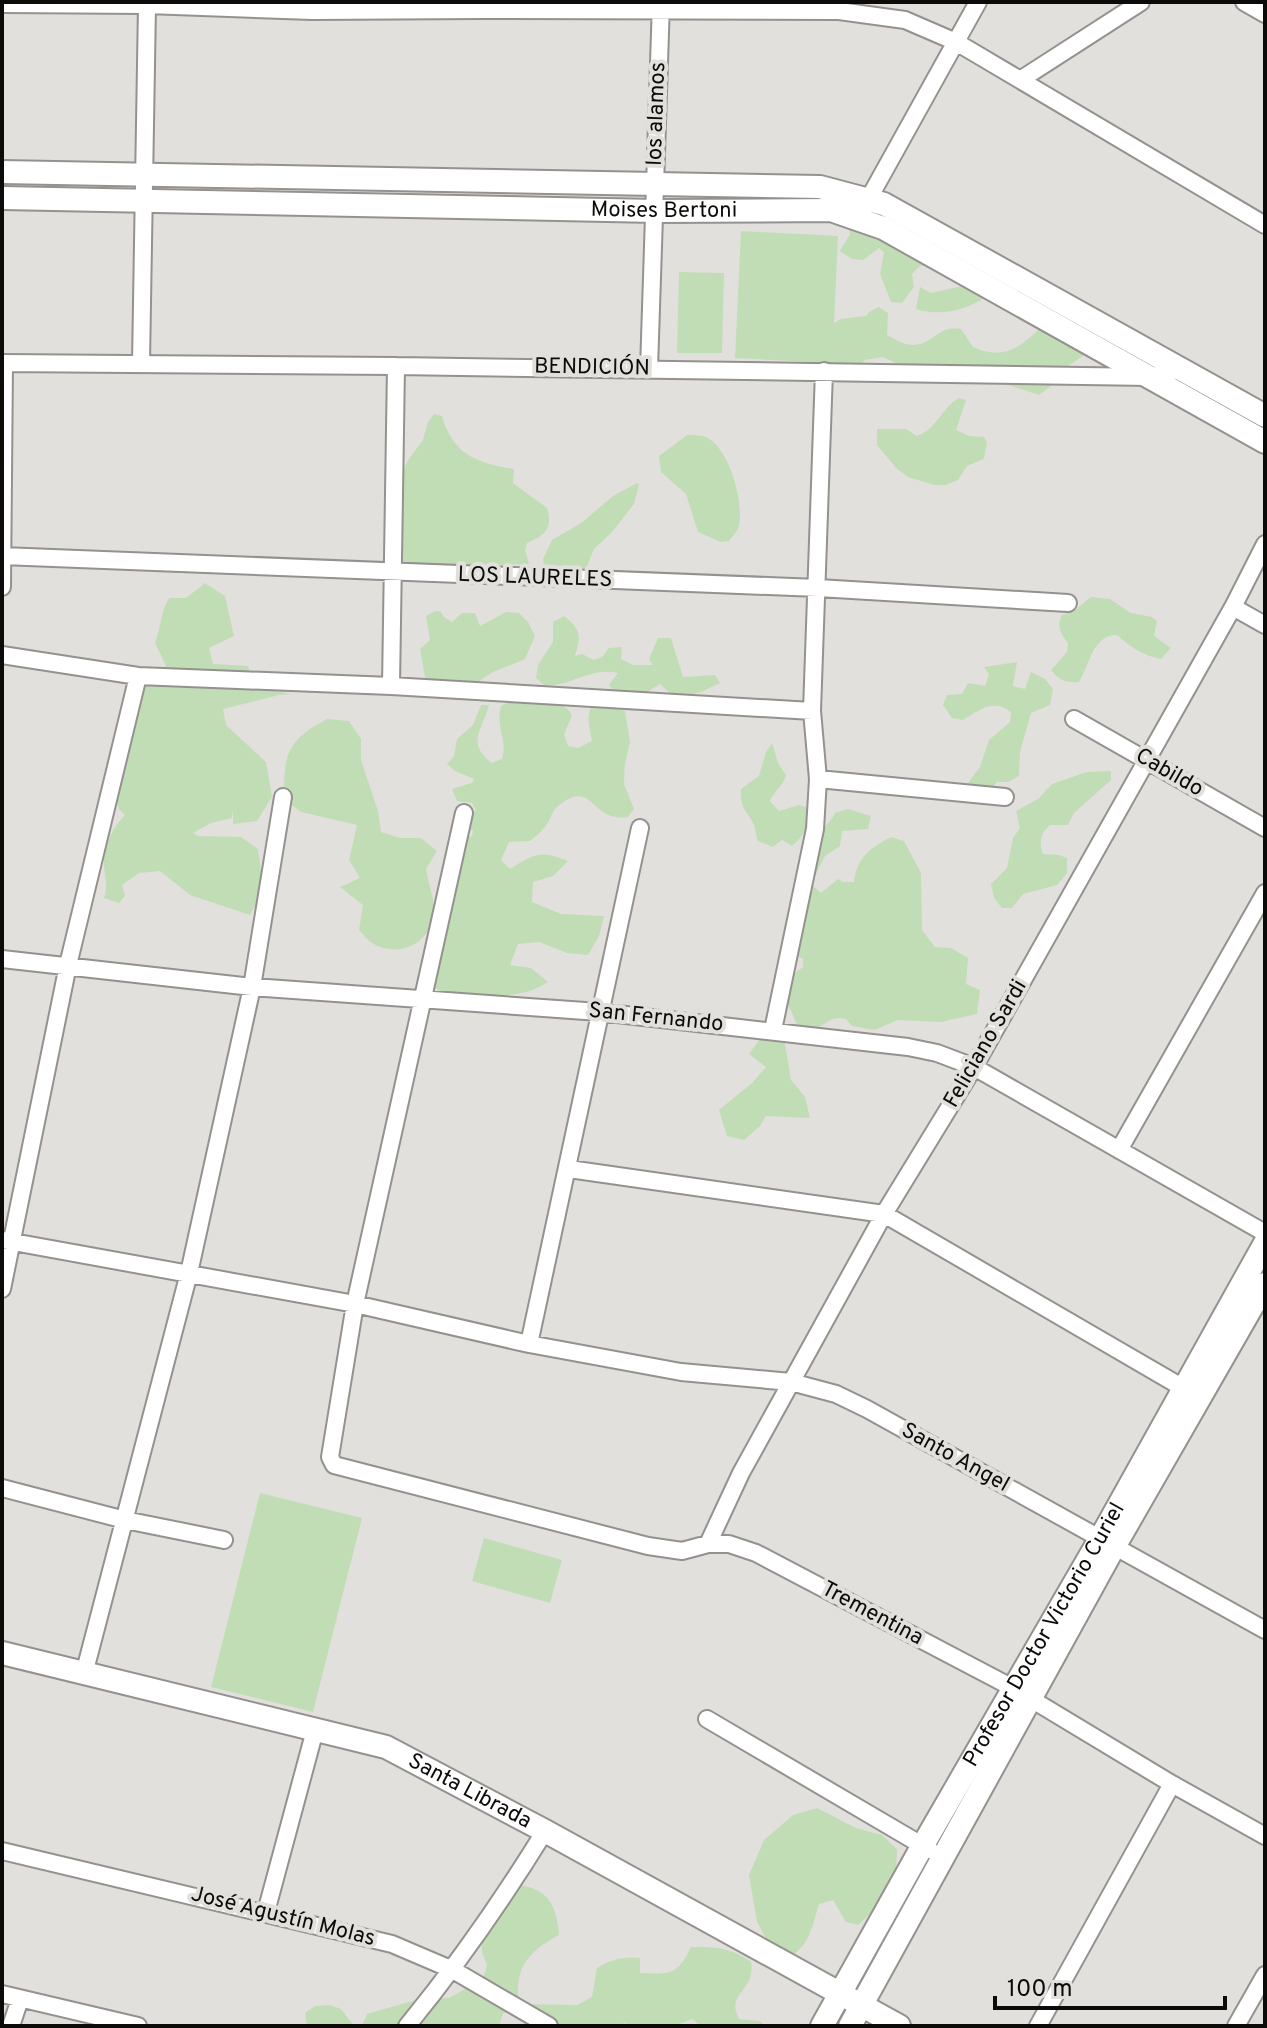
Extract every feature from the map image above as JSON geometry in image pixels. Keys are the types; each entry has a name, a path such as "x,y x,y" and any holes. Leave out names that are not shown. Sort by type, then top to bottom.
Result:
{"street":[{"path":"863,208 978,2"},
{"path":"1020,80 1141,2"},
{"path":"1244,2 1265,14"},
{"path":"2,4 839,6 905,20 956,42 1265,225"},
{"path":"141,363 147,4"},
{"name":"los alamos","path":"649,369 661,6"},
{"name":"Moises Bertoni","path":"2,172 820,187 863,208 883,228 1265,442"},
{"name":"Moises Bertoni","path":"2,198 656,211 831,210 884,204 1265,416"},
{"path":"2,587 3,363"},
{"name":"BENDICIÓN","path":"3,363 1150,377 1180,369"},
{"path":"391,686 396,366"},
{"path":"773,1030 815,829 818,779 812,711 824,371"},
{"name":"Feliciano Sardi","path":"708,1544 741,1473 884,1214 974,1067 1148,760 1265,544"},
{"name":"LOS LAURELES","path":"3,556 818,588 1068,603"},
{"path":"1233,607 1265,625"},
{"path":"2,655 138,676 391,686 812,711"},
{"path":"2,1289 7,1241 68,965 138,676"},
{"name":"Cabildo","path":"1074,719 1265,828"},
{"path":"818,779 1005,797"},
{"path":"84,1674 189,1273 252,987 283,797"},
{"path":"355,1304 464,813"},
{"path":"529,1344 640,828"},
{"path":"1119,1150 1265,893"},
{"name":"San Fernando","path":"2,959 252,987 599,1012 773,1030 937,1053 974,1067 1265,1233"},
{"path":"569,1169 884,1214 1185,1389"},
{"name":"Santo Angel","path":"7,1241 355,1304 529,1344 681,1372 791,1382 836,1394 1265,1630"},
{"name":"Profesor Doctor Victorio Curiel","path":"1107,1543 1185,1389 1265,1243"},
{"name":"Profesor Doctor Victorio Curiel","path":"856,2016 942,1859 1022,1694 1107,1543 1265,1284"},
{"name":"Trementina","path":"355,1304 330,1457 334,1465 648,1546 682,1551 708,1544 729,1544 756,1553 1022,1694 1265,1836"},
{"path":"2,1488 125,1520 224,1540"},
{"name":"Santa Librada","path":"2,1653 386,1747 838,1993 856,2016 899,2026"},
{"name":"Profesor Doctor Victorio Curiel","path":"822,2026 923,1845 1022,1694"},
{"path":"707,1719 942,1859"},
{"path":"266,1912 315,1730"},
{"path":"1038,2026 1172,1784"},
{"path":"407,2026 453,1970 499,1905 545,1831"},
{"name":"José Agustín Molas","path":"2,1851 392,1944 453,1970 549,2026"},
{"path":"1239,2025 1265,1975"},
{"path":"2,1994 138,2026"},
{"path":"11,2026 20,1999"}],"green space":[{"path":"845,216 988,295 954,311 916,309 920,287 931,293 962,286 961,282 932,266 920,266 912,274 914,287 902,303 891,302 880,274 884,252 879,248 863,260 852,259 840,251 850,234"},
{"path":"741,231 838,236 834,323 841,319 866,316 879,307 888,313 887,335 903,343 920,344 954,328 961,329 973,347 1004,352 1016,347 1057,317 1071,313 1089,329 1088,352 1060,372 1055,383 1039,395 990,379 901,366 883,357 865,360 853,372 842,371 832,363 735,358"},
{"path":"679,272 724,273 722,353 677,353"},
{"path":"959,398 966,400 956,430 969,436 984,437 987,442 984,459 967,466 958,480 946,485 934,485 908,477 877,445 877,429 906,429 917,436 930,428"},
{"path":"434,414 442,416 453,440 468,455 489,464 514,469 513,483 547,508 549,521 546,530 527,543 525,550 529,564 507,565 501,572 401,572 401,477"},
{"path":"687,435 704,436 722,452 728,463 737,490 740,515 738,529 729,541 721,542 698,532 686,494 661,472 659,456"},
{"path":"637,483 634,504 594,549 581,581 545,571 543,559 552,540 581,523 613,496"},
{"path":"205,583 225,596 234,636 209,648 213,664 248,666 254,687 291,694 223,709 226,725 266,762 272,797 257,821 233,824 233,809 232,818 211,823 193,833 198,836 241,837 258,849 262,884 250,915 190,895 160,871 139,873 122,885 125,896 119,903 104,898 105,852 114,829 125,815 119,809 114,794 138,690 166,666 155,643 169,598 186,598"},
{"path":"1091,597 1110,599 1131,613 1152,617 1157,621 1154,636 1171,648 1161,659 1138,650 1117,635 1109,636 1097,645 1079,682 1060,679 1051,670 1067,652 1068,643 1060,630 1060,619"},
{"path":"440,611 452,622 462,613 475,613 480,626 506,612 519,613 535,636 525,659 492,673 477,684 432,686 425,677 420,649 430,640 426,616"},
{"path":"564,616 578,633 575,656 582,654 594,660 602,657 609,648 622,647 621,659 633,665 653,665 649,659 658,638 671,638 683,677 715,675 720,683 676,698 660,684 642,695 612,689 609,685 618,673 608,672 545,686 536,678 538,665 553,642 553,622"},
{"path":"1017,662 1013,686 1025,689 1031,672 1045,679 1053,689 1050,705 1031,713 1020,752 1019,776 1008,782 997,782 988,794 962,791 980,767 989,740 1010,722 1011,712 992,706 980,709 963,720 952,718 943,705 947,695 962,694 968,683 985,686 989,674 984,667"},
{"path":"514,699 546,700 567,709 572,715 564,735 568,746 578,748 592,741 589,715 595,701 625,711 630,742 624,784 634,809 628,817 615,817 585,798 578,796 569,799 555,809 546,826 530,841 509,842 501,860 510,869 526,859 544,854 568,861 553,876 533,882 532,902 561,914 604,916 599,936 588,955 567,953 539,942 518,944 510,965 531,968 548,982 530,991 508,995 479,997 452,994 433,986 450,842 472,836 473,830 467,830 469,815 476,810 472,803 457,801 452,789 472,783 474,779 447,764 454,756 457,739 473,725 481,705 489,705 478,736 479,749 492,763 502,759 501,706"},
{"path":"327,719 349,721 361,739 361,760 378,811 381,832 400,838 421,838 437,851 426,869 434,913 426,933 412,946 382,948 370,942 359,930 363,905 340,887 360,878 349,860 357,825 301,812 284,799 285,771 290,750 303,734"},
{"path":"772,743 778,763 786,775 770,801 779,811 799,805 806,807 805,829 792,846 782,840 773,847 758,841 742,802 741,789 759,776"},
{"path":"1111,771 1111,780 1074,813 1068,825 1050,825 1042,835 1043,854 1067,858 1067,873 1057,885 1023,894 1012,908 1002,908 994,898 991,884 1007,868 1013,838 1020,828 1016,811 1038,799 1052,784 1087,772"},
{"path":"848,809 871,816 868,829 842,831 840,846 825,856 811,884 821,893 838,879 854,882 861,860 871,849 891,837 904,841 921,873 922,930 935,947 951,948 968,958 966,984 980,990 977,1014 941,1022 898,1020 874,1030 852,1026 846,1019 840,1018 813,1028 798,1027 784,995 790,977 803,967 803,959 793,953 805,929 808,894 815,854 821,833 835,813"},
{"path":"762,1036 784,1038 791,1080 805,1097 810,1118 766,1116 744,1140 727,1136 719,1110 766,1067 749,1054"},
{"path":"260,1493 362,1518 313,1712 211,1687"},
{"path":"484,1538 562,1560 550,1603 472,1581"},
{"path":"817,1808 856,1828 882,1835 897,1849 896,1874 877,1908 858,1925 846,1922 833,1900 819,1904 806,1940 790,1957 769,1944 757,1922 749,1875 764,1840 793,1815"},
{"path":"516,1885 536,1889 543,1894 553,1907 559,1935 539,1947 526,1962 519,1980 519,2004 577,2005 592,1997 597,1968 607,1963 623,1958 640,1958 640,1973 666,1973 677,1968 691,1947 716,1948 736,1953 751,1962 749,1980 738,1997 736,2010 739,2019 760,2021 765,2026 701,2026 692,2019 674,2026 627,2026 625,2023 618,2026 543,2027 521,2014 511,2012 503,2013 499,2026 362,2026 367,2014 419,1999 449,1998 483,1979 487,1965 482,1953 481,1929"},
{"path":"330,2005 341,2009 354,2026 307,2026 305,2013 315,2006"}]}
